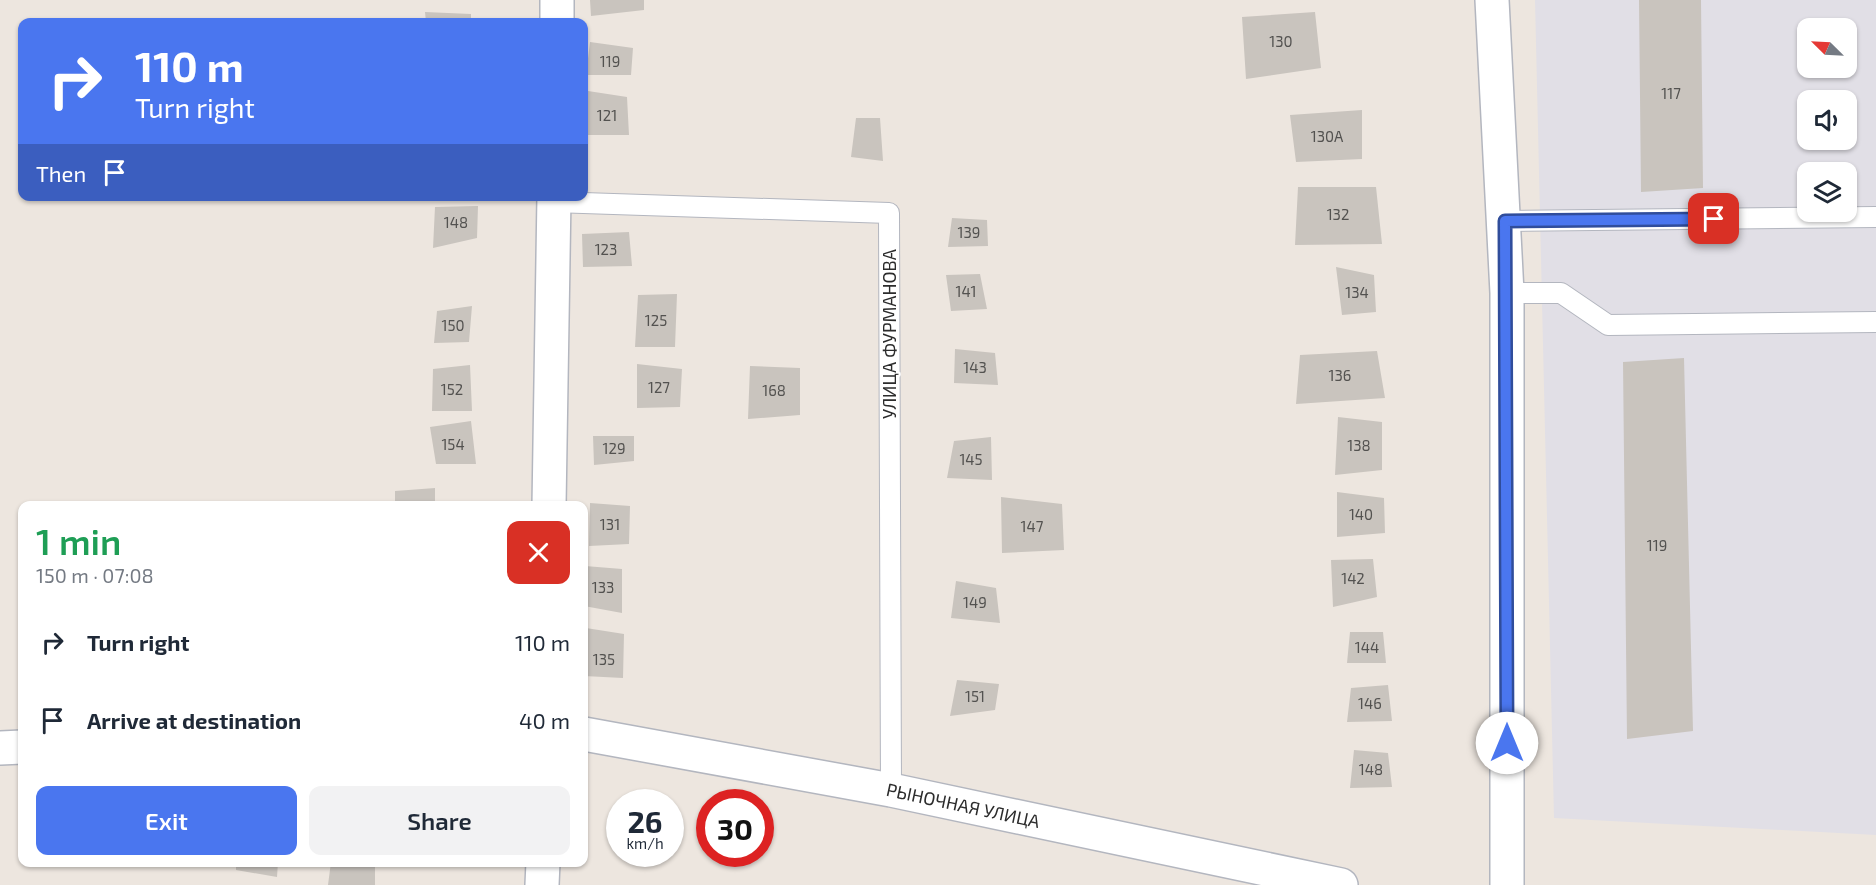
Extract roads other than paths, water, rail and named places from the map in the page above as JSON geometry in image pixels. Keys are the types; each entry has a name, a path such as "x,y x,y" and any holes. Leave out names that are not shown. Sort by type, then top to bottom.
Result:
{"street":[{"path":"557,0 557,18"},
{"path":"1492,0 1507,293 1507,885"},
{"name":"УЛИЦА ФУРМАНОВА","path":"549,501 554,201"},
{"name":"РЫНОЧНАЯ УЛИЦА","path":"588,735 891,790 1341,885"},
{"path":"0,748 18,747"},
{"path":"542,885 543,867"}],"lane":[{"name":"УЛИЦА ФУРМАНОВА","path":"588,200 890,213 891,790"},
{"path":"1505,221 1876,217"},
{"path":"1507,293 1561,292 1608,325 1876,322"}]}
